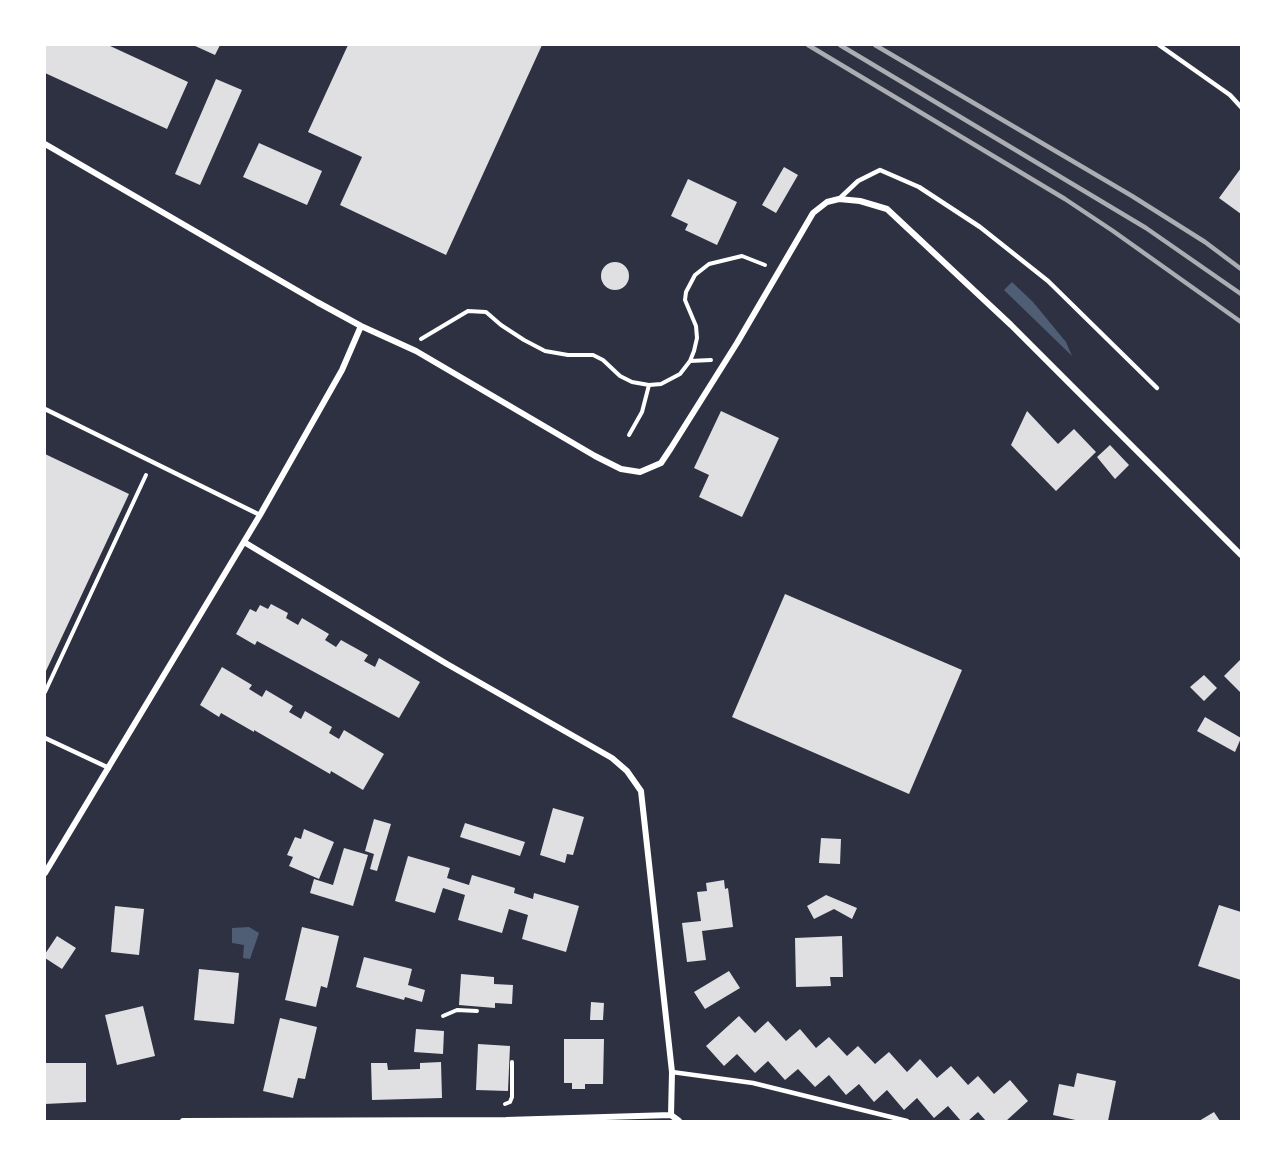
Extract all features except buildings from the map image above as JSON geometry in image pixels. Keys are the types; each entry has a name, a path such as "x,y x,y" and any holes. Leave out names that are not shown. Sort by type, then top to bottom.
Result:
{"street":[{"path":"45,144 361,326 416,351 621,469 640,472 661,463 738,343 813,213 827,202 839,199 860,201 887,209 1011,325 1241,555"},
{"path":"45,873 260,515 342,370 361,326"},
{"path":"244,542 447,664 612,758 627,771 640,791 672,1072 671,1115"},
{"path":"183,1121 506,1120 671,1115 679,1121"}],"lane":[{"path":"1160,45 1230,95 1241,107"},
{"path":"839,199 858,182 880,170 919,187 980,226 1048,281 1157,388"},
{"path":"45,409 153,460 260,515"},
{"path":"45,738 109,768"},
{"path":"672,1072 753,1083 907,1121"}],"path":[{"path":"421,340 468,311 486,312 501,325 545,351 568,355 593,355 603,360 620,376 632,382 649,385 661,384 680,374 690,361 697,338 696,326 685,300 686,292 695,275 710,264 741,256 763,264 777,274"},
{"path":"630,435 642,412 649,385"},
{"path":"45,692 153,460"},
{"path":"443,1016 457,1010 477,1011"},
{"path":"506,1120 505,1104 510,1102 512,1097 512,1062"}],"water":[{"path":"1012,282 1033,302 1066,342 1072,356 1004,290"},
{"path":"249,927 259,933 250,959 243,958 244,945 232,943 232,928"}],"railway":[{"path":"808,45 1065,199 1241,322"},
{"path":"840,45 1146,228 1241,294"},
{"path":"875,45 1132,196 1205,242 1241,269"}]}
